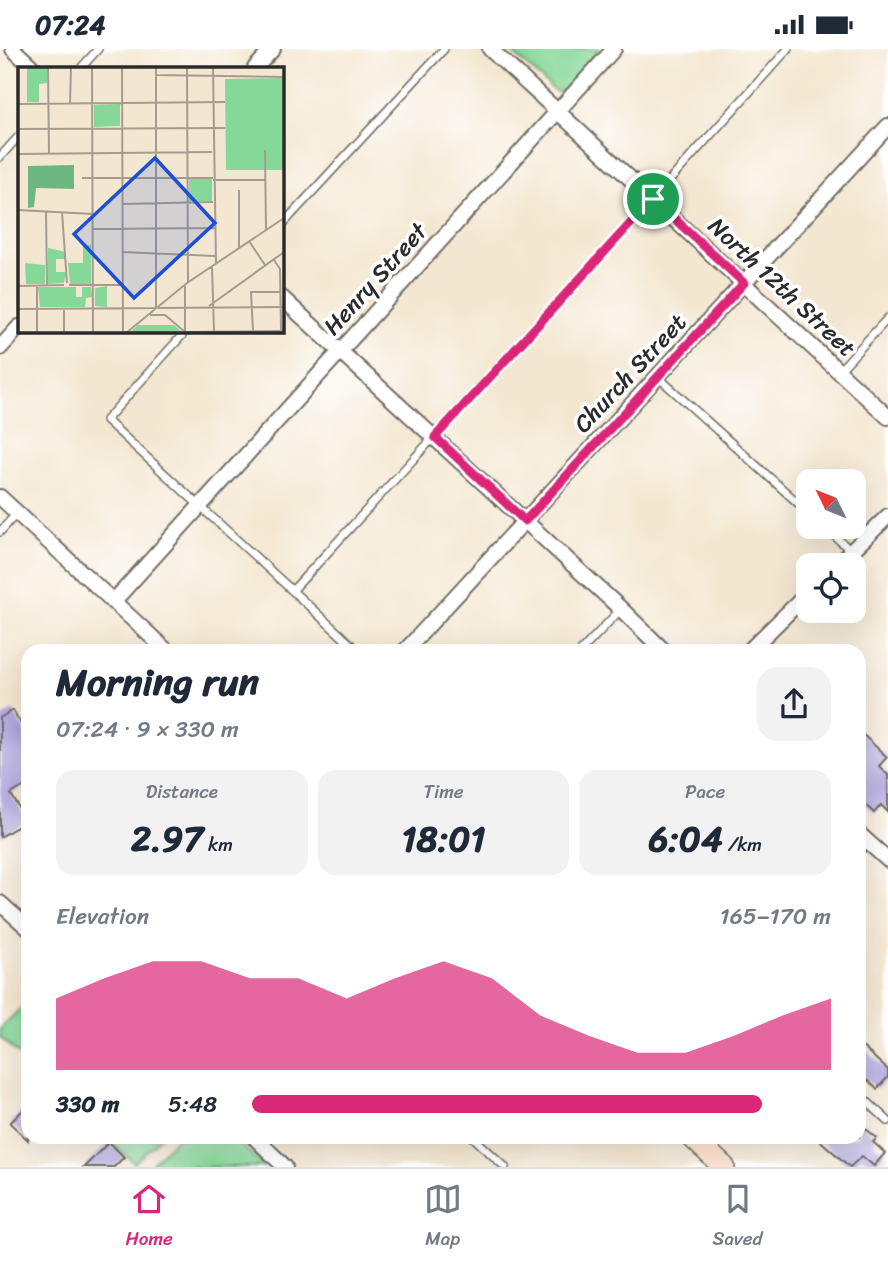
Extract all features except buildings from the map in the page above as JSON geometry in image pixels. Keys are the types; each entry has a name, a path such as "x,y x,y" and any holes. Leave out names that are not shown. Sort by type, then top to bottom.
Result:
{"street":[{"path":"13,49 32,67"},
{"path":"256,67 273,49"},
{"name":"North 12th Street","path":"490,49 888,417"},
{"name":"Henry Street","path":"113,602 614,49"},
{"name":"Church Street","path":"411,644 888,126"},
{"path":"284,300 657,644"},
{"path":"0,348 18,328"},
{"path":"0,497 159,644"},
{"path":"851,551 888,516"},
{"path":"757,644 796,605"},
{"path":"866,840 888,860"},
{"path":"0,903 21,922"},
{"path":"261,1144 285,1167"},
{"path":"698,1144 716,1165"}],"lane":[{"path":"81,67 98,49"},
{"path":"284,223 443,49"},
{"path":"293,590 788,49"},
{"path":"0,157 18,137"},
{"path":"839,371 888,318"},
{"path":"184,333 106,420 351,644"},
{"path":"657,377 796,501"},
{"path":"0,532 17,513"},
{"path":"838,539 851,551"},
{"path":"588,644 621,609"},
{"path":"866,1101 888,1121"},
{"path":"483,1144 505,1167"}],"green space":[{"path":"508,49 600,49 563,90 556,92"},
{"path":"21,1008 21,1056 0,1037 0,1029"},
{"path":"113,1144 154,1144 134,1163"},
{"path":"171,1144 240,1144 265,1167 148,1167"}],"route":[{"path":"653,199 744,283 525,521 435,437 653,199"}]}
